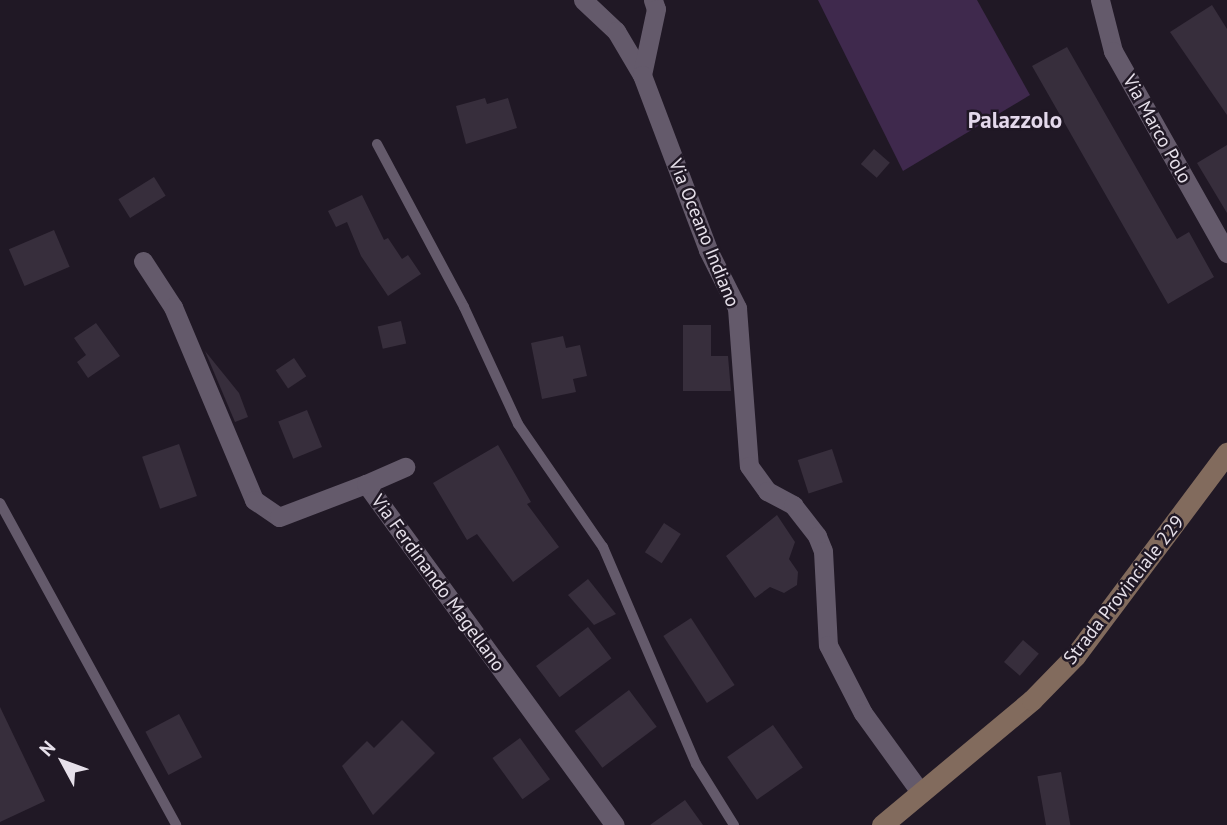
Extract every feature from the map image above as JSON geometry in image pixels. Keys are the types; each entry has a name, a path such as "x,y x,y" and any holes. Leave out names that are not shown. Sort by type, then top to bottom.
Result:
{"street":[{"name":"Via Oceano Indiano","path":"583,0 616,31 642,75 708,250 737,308 749,466 768,491 793,505 817,536 823,551 828,645 863,713 921,793"},
{"path":"642,75 656,9 653,0"},
{"name":"Via Marco Polo","path":"1100,0 1113,51 1227,253"},
{"name":"Via Ferdinando Magellano","path":"143,261 173,307 254,500 266,512 279,517 366,484 615,825"},
{"name":"Strada Provinciale 229","path":"882,825 1032,700 1075,656 1227,453"},
{"path":"366,484 405,467"}],"lane":[{"path":"377,144 464,307 518,424 603,547 696,764 734,825"},
{"path":"0,503 176,825"}],"shaded area":[{"path":"818,0 977,0 1030,95 903,171"}],"building":[{"path":"1212,5 1227,29 1227,115 1170,32"},
{"path":"1067,47 1177,239 1189,232 1214,277 1168,304 1032,66"},
{"path":"485,98 487,104 508,98 517,128 466,144 456,106"},
{"path":"1227,145 1227,213 1197,163"},
{"path":"874,149 890,163 877,178 861,164"},
{"path":"154,177 166,196 130,218 118,199"},
{"path":"362,195 384,240 388,238 402,259 408,255 421,274 388,296 361,256 347,222 336,227 328,211"},
{"path":"54,230 70,267 25,286 9,249"},
{"path":"401,321 406,343 383,349 378,326"},
{"path":"96,323 120,356 88,378 77,362 86,355 74,338"},
{"path":"683,325 711,325 711,356 728,356 731,391 683,391"},
{"path":"563,336 566,348 580,345 587,376 573,379 576,392 542,399 531,343"},
{"path":"205,351 239,393 248,417 235,422"},
{"path":"294,358 306,376 288,389 276,370"},
{"path":"307,410 322,447 293,459 278,422"},
{"path":"179,444 197,496 160,509 142,457"},
{"path":"498,445 531,502 527,504 559,547 513,582 477,534 467,540 433,483"},
{"path":"832,449 843,482 809,493 798,460"},
{"path":"777,515 795,542 789,559 798,572 797,585 784,593 770,587 755,598 726,556"},
{"path":"664,523 681,534 662,563 645,552"},
{"path":"588,579 616,614 594,625 568,595"},
{"path":"691,618 735,685 707,703 663,636"},
{"path":"588,627 611,658 560,697 536,666"},
{"path":"1023,640 1039,654 1020,676 1004,662"},
{"path":"629,690 657,727 602,768 575,731"},
{"path":"0,707 45,801 0,822"},
{"path":"179,714 202,757 168,775 145,732"},
{"path":"402,720 435,753 373,815 342,766 367,741 374,748"},
{"path":"773,725 803,768 757,800 727,757"},
{"path":"520,738 550,779 522,799 492,758"},
{"path":"1061,772 1070,825 1046,825 1037,776"},
{"path":"685,800 703,825 650,825"}],"district":[{"name":"Palazzolo","path":"1015,120"}]}
